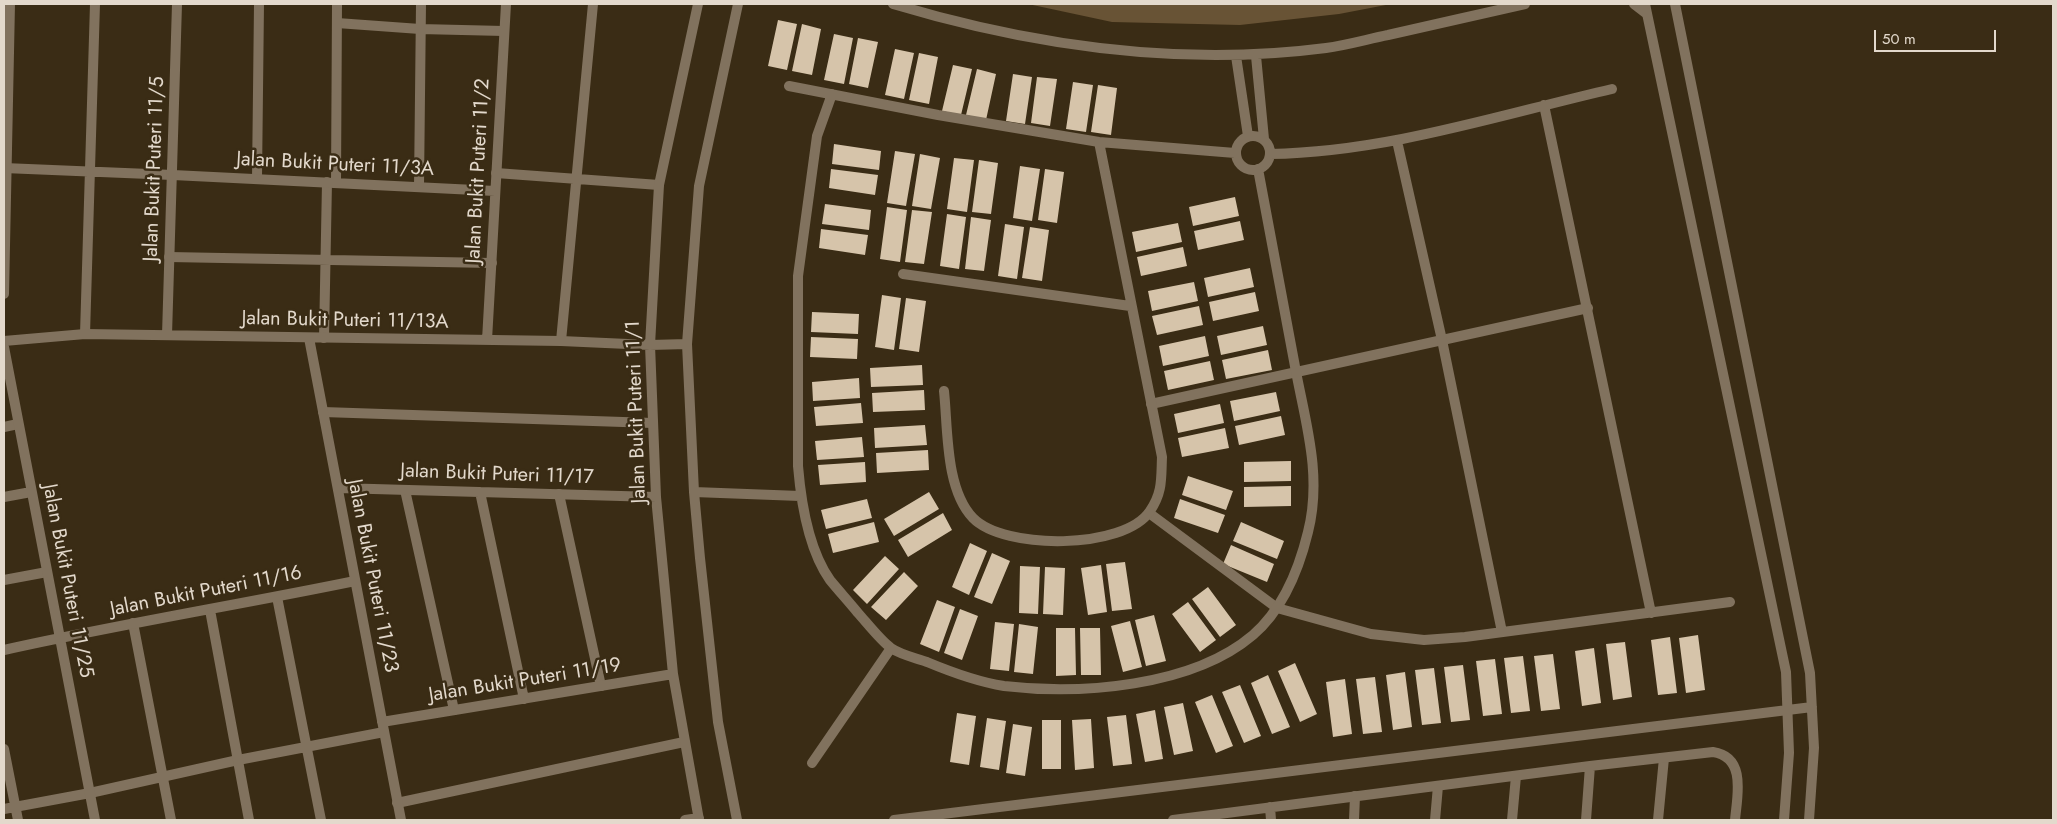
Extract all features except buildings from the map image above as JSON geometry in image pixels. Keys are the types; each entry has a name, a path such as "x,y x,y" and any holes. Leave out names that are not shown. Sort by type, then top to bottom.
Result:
{"street":[{"path":"4,294 5,167 10,4"},
{"path":"85,334 95,4"},
{"name":"Jalan Bukit Puteri 11/5","path":"167,335 177,4"},
{"path":"257,178 259,4"},
{"path":"324,338 337,4"},
{"path":"419,186 420,4"},
{"name":"Jalan Bukit Puteri 11/2","path":"487,340 506,4"},
{"path":"561,341 593,4"},
{"name":"Jalan Bukit Puteri 11/1","path":"698,4 658,185 650,346 656,497 673,674 699,819"},
{"path":"737,820 718,722 694,492 687,344 699,186 738,4"},
{"path":"893,4 947,20 1046,41 1136,53 1236,56 1256,56 1328,48 1525,4"},
{"path":"1634,4 1646,9 1786,672 1789,752 1784,820"},
{"path":"1674,4 1808,663 1814,748 1809,820"},
{"path":"337,23 420,29 504,32"},
{"path":"1236,56 1248,136"},
{"path":"1256,56 1264,139 1270,154 1266,164 1258,170 1242,167 1235,153 1239,142 1248,136 1254,135 1264,139"},
{"path":"789,86 938,115 1099,142 1235,153"},
{"path":"1270,154 1305,153 1397,141 1612,89"},
{"path":"832,94 817,136 798,276 798,456 800,496 807,524 828,578 891,648 948,671 1002,685 1088,690 1133,684 1169,676 1224,656 1254,635 1277,608 1298,564 1309,529 1314,484 1312,444 1296,372 1258,170"},
{"path":"1544,105 1651,613"},
{"path":"1397,141 1442,340 1502,632"},
{"path":"944,390 951,469 959,496 973,518 991,530 1014,538 1047,542 1080,540 1108,536 1123,530 1149,513 1161,489 1162,457 1130,306 1099,142"},
{"name":"Jalan Bukit Puteri 11/3A","path":"5,167 496,191"},
{"path":"496,173 658,185"},
{"path":"169,257 492,262"},
{"path":"903,274 1130,306"},
{"path":"1151,404 1588,308"},
{"name":"Jalan Bukit Puteri 11/13A","path":"4,341 85,334 561,341 650,346 687,344"},
{"name":"Jalan Bukit Puteri 11/23","path":"309,338 401,820"},
{"name":"Jalan Bukit Puteri 11/25","path":"4,347 95,820"},
{"path":"323,412 653,423"},
{"path":"4,427 18,424"},
{"name":"Jalan Bukit Puteri 11/17","path":"338,488 656,497"},
{"path":"405,490 454,710"},
{"path":"4,497 32,492"},
{"path":"480,492 524,699"},
{"path":"694,492 800,496"},
{"path":"559,494 601,686"},
{"path":"1149,513 1277,608 1371,634 1424,640 1502,632 1730,602"},
{"path":"4,580 47,572"},
{"name":"Jalan Bukit Puteri 11/16","path":"4,650 133,623 210,610 355,581"},
{"path":"277,597 321,820"},
{"path":"210,610 249,820"},
{"path":"133,623 171,820"},
{"path":"812,763 891,648"},
{"name":"Jalan Bukit Puteri 11/19","path":"4,809 163,778 454,710 673,674"},
{"path":"894,820 1812,707"},
{"path":"397,803 684,742"},
{"path":"4,749 18,820"},
{"path":"1173,820 1590,766 1714,752 1721,753 1727,758 1738,774 1735,820"},
{"path":"1658,820 1664,758"},
{"path":"1586,820 1590,766"},
{"path":"1512,820 1516,776"},
{"path":"1435,820 1438,786"},
{"path":"1354,820 1355,796"},
{"path":"1270,807 1270,820"},
{"path":"685,820 699,819"}],"shaded area":[{"path":"1028,4 1391,4 1339,14 1240,25 1112,22"}]}
